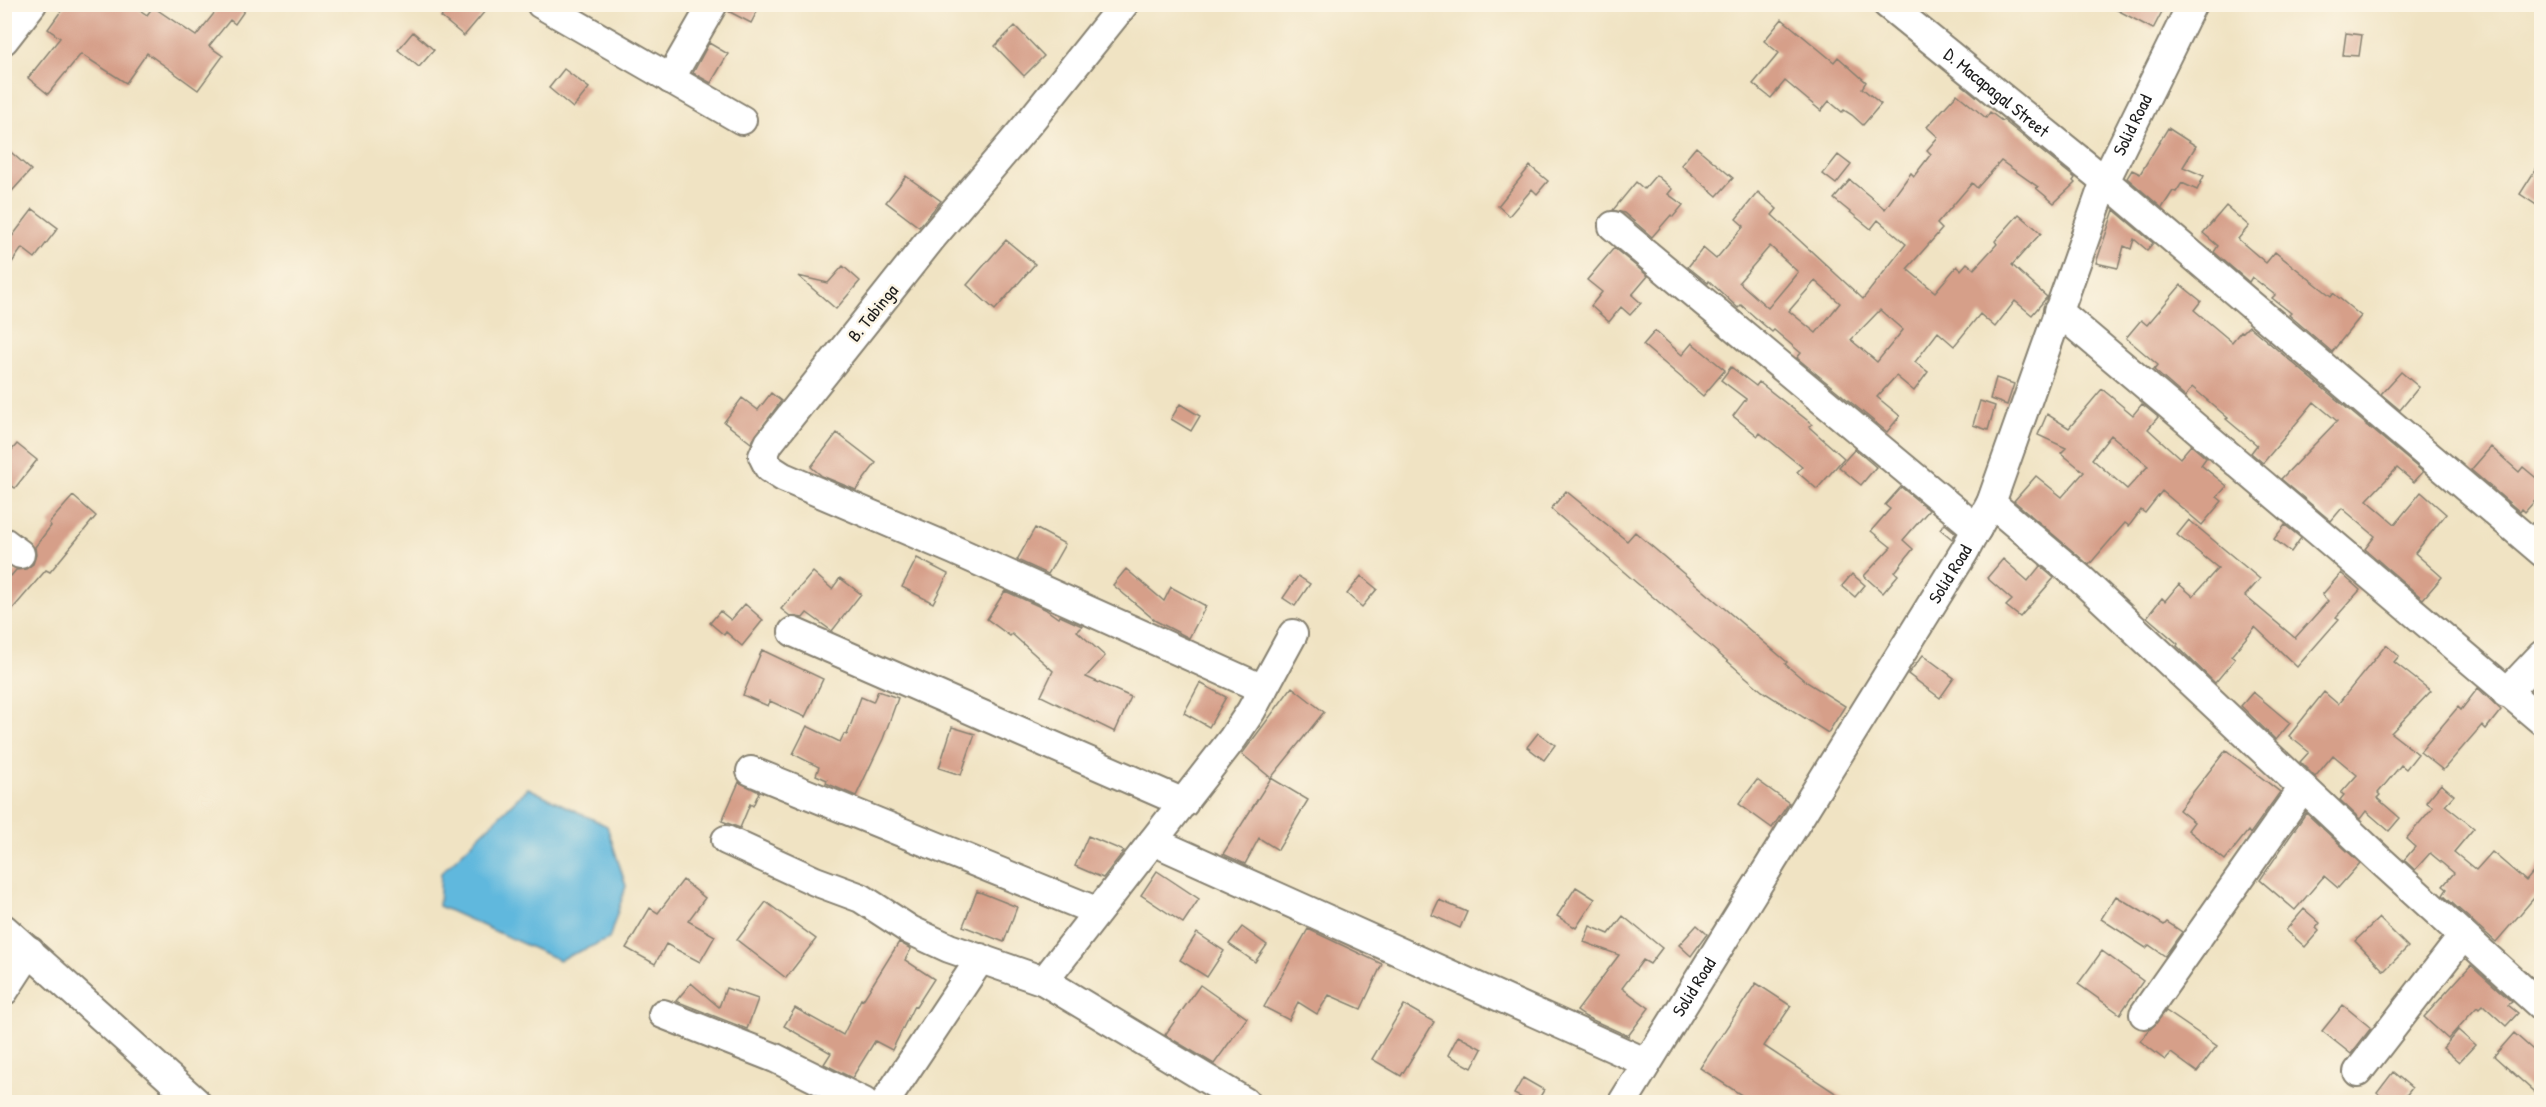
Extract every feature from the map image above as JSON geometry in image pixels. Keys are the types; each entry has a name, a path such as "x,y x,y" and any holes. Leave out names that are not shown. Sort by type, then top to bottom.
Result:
{"street":[{"path":"4,40 32,4"},
{"path":"541,4 742,120"},
{"path":"670,80 713,4"},
{"name":"D. Macapagal Street","path":"1887,4 2105,181 2541,552"},
{"name":"Solid Road","path":"1623,1102 1991,503 2105,181 2192,4"},
{"name":"B. Tabinga","path":"1112,9 1028,124 923,249 769,443 763,456 769,468 783,477 954,550 1263,689"},
{"path":"1613,226 1977,529"},
{"path":"2058,311 2506,693 2541,720"},
{"path":"1991,503 2081,579 2541,1007"},
{"path":"794,632 1184,803"},
{"path":"1044,981 1096,911 1184,803 1233,738 1293,634"},
{"path":"2506,693 2541,655"},
{"path":"751,771 1096,911"},
{"path":"2144,1014 2303,788"},
{"path":"726,840 815,881 861,898 910,930 949,948 1044,981 1245,1102"},
{"path":"1153,841 1647,1063"},
{"path":"4,929 196,1102"},
{"path":"2358,1072 2463,936"},
{"path":"4,992 30,951"},
{"path":"885,1102 981,958"},
{"path":"663,1014 775,1058 864,1102"}],"water":[{"path":"528,788 607,826 626,886 609,939 559,960 439,906 441,873"}],"building":[{"path":"66,4 131,4 147,15 153,7 196,36 216,11 206,4 249,4 235,24 230,20 209,46 223,56 198,90 147,53 126,83 81,54 48,94 28,78 60,38 48,29"},
{"path":"452,4 491,4 464,36 441,17"},
{"path":"729,4 761,4 751,23 728,11"},
{"path":"2106,4 2166,4 2153,29"},
{"path":"1782,19 1834,62 1838,57 1866,82 1862,88 1881,104 1863,125 1852,115 1844,110 1842,112 1829,101 1821,111 1785,81 1771,98 1753,84 1779,53 1764,41"},
{"path":"1015,26 1044,56 1024,76 995,46"},
{"path":"413,32 434,50 419,67 398,50"},
{"path":"2346,33 2362,35 2359,56 2343,55"},
{"path":"709,43 728,54 711,83 693,73"},
{"path":"564,69 589,88 573,108 549,88"},
{"path":"1957,94 1986,118 1990,112 2003,120 2075,178 2073,181 2075,183 2054,203 2036,188 2038,187 2001,161 1977,188 1972,183 1937,224 1942,229 1907,269 1935,292 1957,266 1961,270 1967,263 1974,269 1997,244 1995,241 2019,214 2041,233 2012,265 2047,297 2032,315 2015,301 1995,327 1980,314 1954,346 1938,332 1915,362 1928,372 1914,391 1896,376 1877,397 1900,416 1887,432 1797,358 1801,353 1774,330 1772,332 1741,305 1738,308 1709,281 1708,283 1688,267 1703,248 1716,259 1744,226 1736,219 1758,192 1777,209 1772,215 1863,299 1906,244 1878,220 1871,229 1834,199 1850,180 1885,209 1911,173 1914,176 1931,154 1927,150 1938,137 1927,127","holes":["1770,246 1798,272 1768,308 1739,282","1815,281 1840,303 1816,333 1789,311","1880,310 1903,330 1877,362 1851,340"]},
{"path":"2168,128 2196,146 2183,167 2204,176 2197,190 2182,183 2176,192 2173,191 2162,208 2127,178 2132,170 2140,174"},
{"path":"4,146 31,170 4,200"},
{"path":"1696,147 1733,178 1717,196 1681,165"},
{"path":"1838,155 1851,165 1836,184 1823,174"},
{"path":"2541,161 2541,208 2520,194"},
{"path":"1530,166 1548,181 1537,194 1532,189 1509,216 1498,206"},
{"path":"1656,175 1672,189 1668,194 1683,205 1652,237 1624,213 1613,210 1636,182 1644,189"},
{"path":"906,176 941,201 919,227 886,202"},
{"path":"2226,206 2249,226 2238,239 2266,263 2275,252 2331,296 2333,293 2361,316 2332,352 2272,298 2275,295 2252,277 2249,282 2214,252 2218,246 2203,233"},
{"path":"33,209 58,228 35,258 22,248 4,274 4,247"},
{"path":"2114,210 2153,243 2147,250 2134,239 2131,249 2124,246 2118,268 2096,263"},
{"path":"1006,240 1035,264 995,310 967,285"},
{"path":"1614,248 1648,276 1632,295 1641,303 1630,315 1621,307 1609,322 1591,306 1602,292 1587,280"},
{"path":"843,266 860,281 836,309 798,276 828,283"},
{"path":"2181,285 2201,301 2194,310 2232,342 2241,331 2243,332 2249,326 2423,472 2414,482 2397,468 2367,500 2395,524 2421,492 2446,514 2415,553 2442,577 2423,599 2365,549 2375,536 2342,508 2331,521 2281,479 2337,421 2314,402 2263,463 2251,453 2257,445 2226,419 2228,418 2192,387 2185,397 2154,370 2158,365 2126,338 2141,320 2147,325"},
{"path":"1655,331 1682,355 1692,343 1725,370 1703,396 1643,345"},
{"path":"1731,367 1756,386 1759,382 1812,424 1809,427 1844,458 1817,489 1797,472 1802,467 1760,433 1758,436 1733,416 1746,399 1721,380"},
{"path":"2401,372 2419,387 2400,410 2381,394"},
{"path":"1996,378 2014,384 2007,405 1990,399"},
{"path":"2102,389 2133,415 2142,404 2158,417 2148,429 2180,458 2191,445 2206,458 2201,465 2227,486 2217,497 2222,501 2202,525 2162,491 2145,513 2141,510 2129,526 2125,523 2089,565 2014,501 2036,476 2062,497 2084,472 2061,453 2066,448 2038,435 2047,414 2069,428","holes":["2111,435 2148,466 2127,489 2092,459"]},
{"path":"771,393 781,401 751,443 724,422 742,398 758,410"},
{"path":"1980,401 1995,406 1988,430 1973,425"},
{"path":"1180,404 1200,416 1191,431 1171,419"},
{"path":"837,433 876,463 856,490 822,476 811,467"},
{"path":"17,444 37,460 15,488 4,480 4,459"},
{"path":"2491,447 2519,472 2523,467 2541,482 2541,494 2525,512 2522,509 2520,512 2471,470"},
{"path":"1855,449 1876,467 1861,485 1839,467"},
{"path":"1901,487 1929,510 1903,540 1913,549 1895,572 1898,575 1883,593 1864,576 1891,547 1871,531 1890,509 1885,505"},
{"path":"1566,491 1627,541 1635,532 1787,662 1785,664 1805,681 1845,706 1828,733 1762,691 1551,509"},
{"path":"73,496 96,516 50,572 46,570 4,619 4,571 11,576 16,570 26,569 33,564 36,555 35,547 51,526 49,523"},
{"path":"2189,520 2260,579 2245,596 2295,638 2328,601 2322,595 2341,573 2360,590 2336,617 2339,619 2297,667 2255,627 2231,656 2235,659 2215,683 2177,646 2178,644 2147,617 2162,598 2165,601 2179,584 2193,596 2218,568 2177,535"},
{"path":"1945,524 1956,533 1952,539 1940,529"},
{"path":"2285,525 2301,538 2291,552 2274,539"},
{"path":"1035,528 1065,544 1048,574 1017,560"},
{"path":"917,558 948,574 933,603 902,587"},
{"path":"2003,559 2028,581 2040,566 2054,578 2020,617 2006,606 2012,600 1987,578"},
{"path":"1126,569 1164,601 1171,587 1206,606 1189,638 1156,621 1113,585"},
{"path":"813,572 832,589 840,578 861,594 832,631 807,613 803,618 790,616 781,609"},
{"path":"1852,574 1865,585 1855,597 1842,586"},
{"path":"1298,576 1310,584 1295,606 1283,598"},
{"path":"1361,576 1377,589 1362,607 1347,594"},
{"path":"1005,591 1045,609 1058,618 1060,616 1082,626 1077,631 1105,656 1086,677 1131,697 1115,732 1041,696 1053,671 1012,634 1010,636 987,619"},
{"path":"745,604 763,620 742,646 726,632 724,635 710,623 720,611 731,620"},
{"path":"2386,645 2399,656 2394,662 2431,691 2391,733 2418,754 2406,769 2401,765 2378,793 2380,795 2377,798 2400,818 2389,831 2366,811 2360,819 2340,800 2344,795 2341,793 2357,775 2333,755 2315,777 2300,762 2309,752 2289,736 2324,692 2338,704"},
{"path":"762,650 823,679 805,717 770,701 768,706 743,695"},
{"path":"1923,655 1954,678 1940,698 1908,674"},
{"path":"1200,683 1226,697 1209,727 1184,713"},
{"path":"1292,687 1324,712 1271,778 1242,754"},
{"path":"2478,688 2501,710 2486,729 2482,725 2443,770 2420,752 2458,707 2461,710"},
{"path":"878,691 898,698 883,739 856,796 826,783 827,780 816,775 819,767 793,754 807,726 840,742 844,734 847,735 861,697 873,702"},
{"path":"2253,692 2290,723 2276,740 2241,706"},
{"path":"952,727 975,734 961,775 939,768"},
{"path":"1538,733 1555,745 1544,760 1527,747"},
{"path":"2226,750 2280,792 2250,834 2248,831 2225,860 2188,830 2194,822 2179,810"},
{"path":"1271,778 1308,800 1278,850 1259,838 1245,864 1223,854"},
{"path":"1757,780 1789,803 1772,828 1739,804"},
{"path":"739,782 759,792 753,806 750,804 740,828 722,821"},
{"path":"2441,784 2454,795 2445,805 2474,828 2454,852 2476,870 2492,852 2526,881 2541,863 2541,890 2496,942 2443,895 2447,889 2443,886 2454,873 2430,853 2415,870 2404,860 2415,847 2406,839 2433,807 2426,802"},
{"path":"2306,813 2360,863 2338,888 2324,876 2295,910 2260,880"},
{"path":"1088,836 1124,851 1103,878 1075,866"},
{"path":"1157,871 1199,899 1183,923 1141,895"},
{"path":"683,880 705,898 688,921 715,936 700,962 666,944 655,964 626,948 650,908 658,913"},
{"path":"1576,887 1595,899 1576,928 1557,916"},
{"path":"977,891 1017,907 1004,942 963,926"},
{"path":"2116,896 2164,925 2167,922 2182,932 2165,956 2149,945 2146,948 2101,919"},
{"path":"1439,900 1467,912 1460,928 1432,915"},
{"path":"766,902 816,939 786,978 737,940"},
{"path":"2304,909 2320,923 2316,928 2319,931 2305,947 2286,930"},
{"path":"1623,916 1662,948 1650,964 1643,960 1622,988 1649,1008 1628,1036 1577,1011 1619,955 1584,942 1590,926 1609,934"},
{"path":"2379,918 2408,947 2384,971 2355,941"},
{"path":"1697,925 1707,934 1691,956 1679,945"},
{"path":"1242,927 1267,945 1255,962 1229,944"},
{"path":"1308,929 1382,964 1361,1009 1329,995 1317,1014 1298,1002 1289,1020 1264,1007"},
{"path":"1197,933 1224,951 1207,977 1180,960"},
{"path":"899,942 911,949 905,960 934,979 916,1007 914,1006 892,1050 875,1041 852,1078 824,1064 831,1053 784,1026 795,1008 843,1035 861,999 863,1000"},
{"path":"2102,951 2143,981 2120,1014 2078,984"},
{"path":"2471,965 2512,1002 2508,1005 2518,1013 2506,1026 2483,1005 2479,1009 2477,1007 2448,1039 2424,1017"},
{"path":"691,983 719,1007 726,988 758,999 747,1029 676,1001"},
{"path":"1756,983 1791,1006 1764,1046 1849,1102 1752,1102 1700,1068"},
{"path":"1200,985 1247,1018 1214,1064 1165,1035"},
{"path":"1404,1005 1434,1022 1401,1076 1372,1059"},
{"path":"2343,1005 2371,1028 2351,1054 2322,1031"},
{"path":"2166,1011 2217,1046 2197,1072 2171,1053 2165,1060 2140,1041"},
{"path":"2458,1030 2475,1045 2459,1062 2443,1048"},
{"path":"2514,1033 2541,1057 2541,1098 2494,1056"},
{"path":"1458,1036 1482,1049 1472,1068 1448,1055"},
{"path":"2393,1072 2412,1088 2401,1102 2390,1102 2377,1093"},
{"path":"1523,1078 1544,1090 1537,1102 1530,1102 1514,1094"}]}
